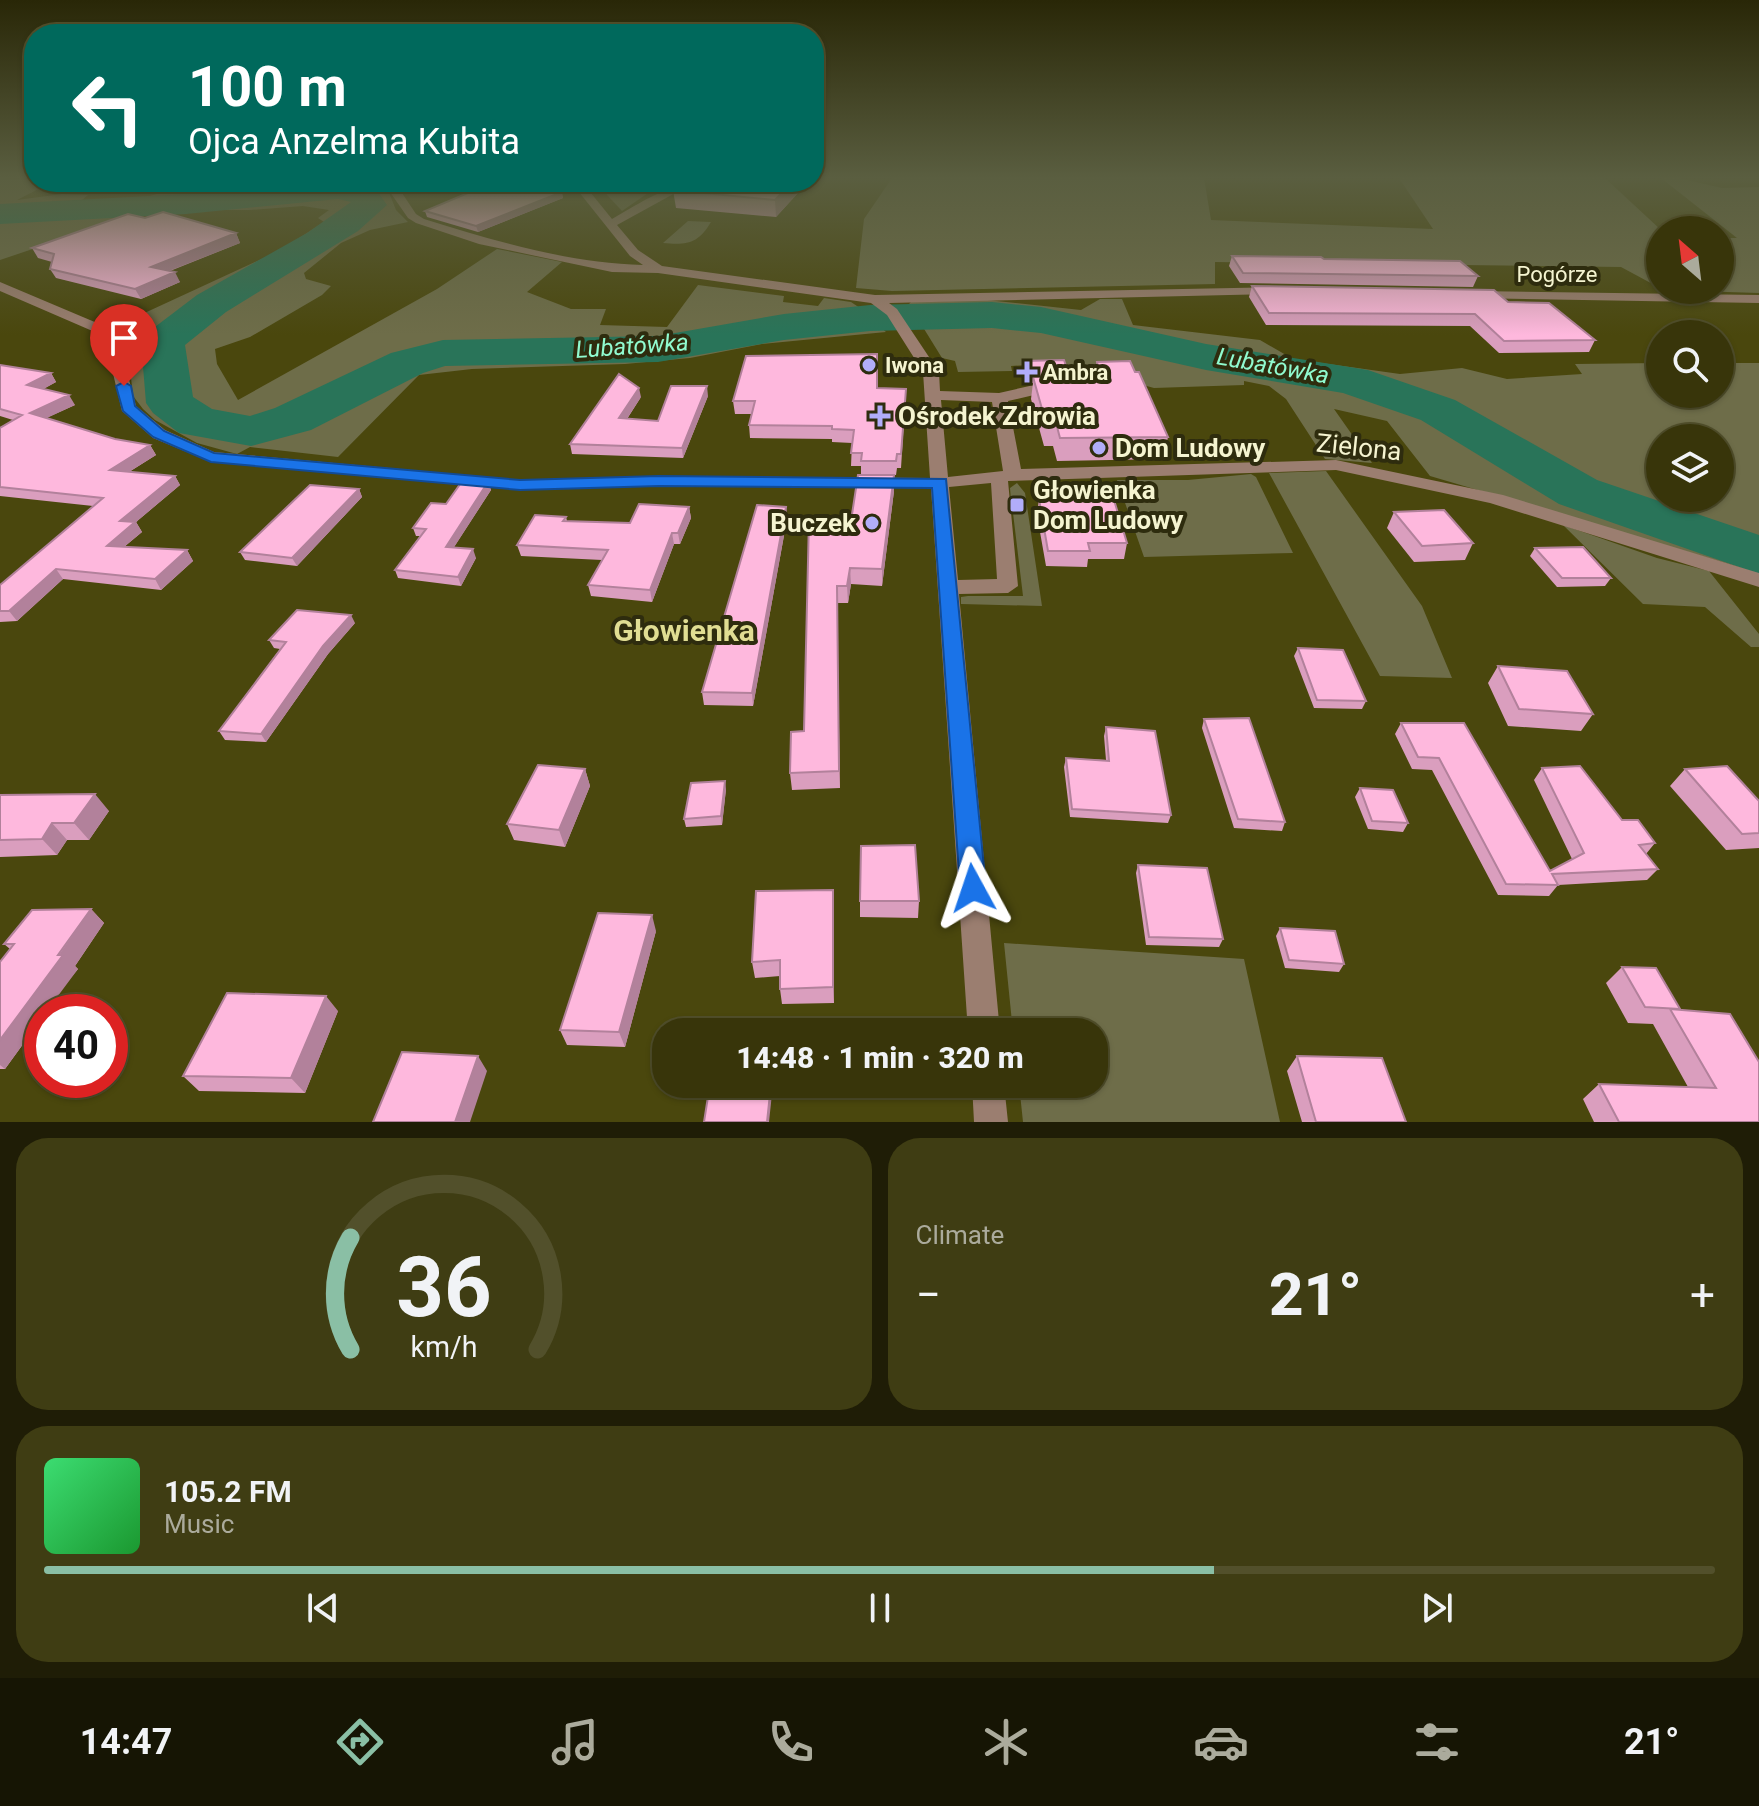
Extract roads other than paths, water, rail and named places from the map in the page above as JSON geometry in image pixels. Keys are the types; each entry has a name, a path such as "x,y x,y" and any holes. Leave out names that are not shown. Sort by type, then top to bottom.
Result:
{"street":[{"path":"449,230 479,240 612,268 658,269 875,299 1287,290"},
{"path":"616,230 634,253 658,269"},
{"name":"Zielona","path":"0,286 111,334 128,408 159,434 211,457 520,485 650,481 940,483 1006,476 1336,465 1375,470 1581,524 1759,580"},
{"name":"Pogórze","path":"1463,294 1759,299"},
{"path":"875,299 892,312 928,364 933,395 983,1018"},
{"path":"933,395 999,398 1034,390 1074,389"},
{"path":"948,587 1008,586 1006,476 999,398"},
{"path":"989,1098 991,1122"}],"waterway":[{"name":"Lubatówka","path":"336,230 238,287 163,342 170,403 197,422 251,431 293,419 407,363 443,353 658,349 784,327 870,318 992,315 1041,320 1206,357 1352,380 1438,410 1578,492 1759,555"}],"place":[{"name":"Iwona","path":"869,365"},
{"name":"Ambra","path":"1027,372"},
{"name":"Ośrodek Zdrowia","path":"880,416"},
{"name":"Dom Ludowy","path":"1099,448"},
{"name":"Głowienka Dom Ludowy","path":"1017,505"},
{"name":"Buczek","path":"872,523"}],"district":[{"name":"Głowienka","path":"684,631"}]}
